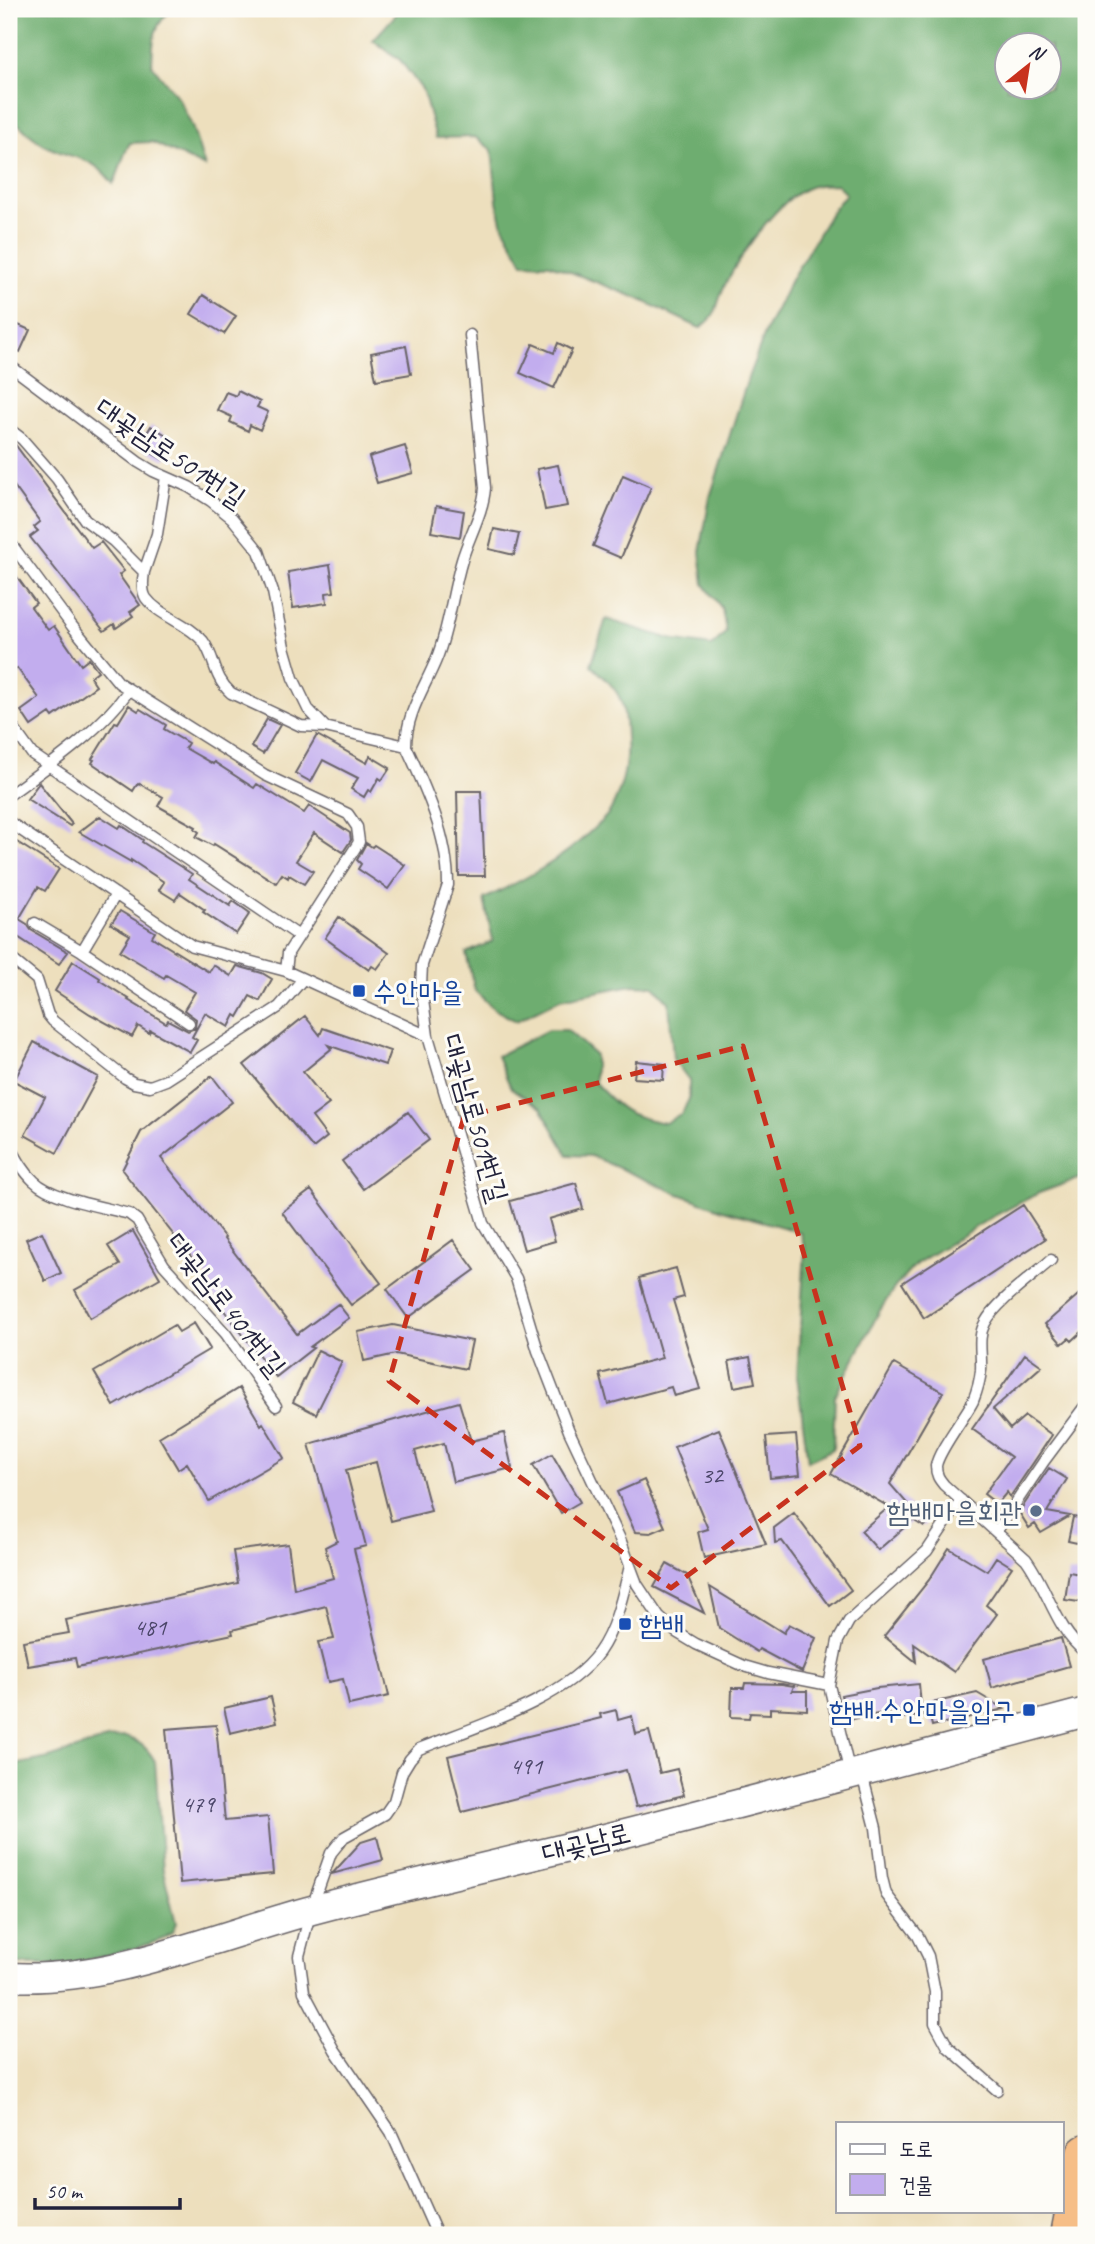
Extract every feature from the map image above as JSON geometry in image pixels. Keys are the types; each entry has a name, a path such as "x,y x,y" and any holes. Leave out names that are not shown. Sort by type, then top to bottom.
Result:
{"highway":[{"path":"1070,2235 1086,2154"}],"street":[{"name":"대곶남로","path":"9,1977 33,1979 68,1976 192,1947 311,1910 648,1827 1086,1712"}],"lane":[{"path":"166,477 157,534 144,572 142,586 145,597 201,639 211,654 219,679 231,693 301,726 325,727 406,746 410,718 442,643 462,559 484,501 470,335"},
{"name":"대곶남로501번길","path":"9,365 138,462 189,487 232,518 259,551 273,592 293,678 308,709 325,727"},
{"path":"9,429 22,439 57,479 85,520 113,541 144,572"},
{"path":"9,541 72,626 119,683 265,775 348,814 357,827 359,842 288,953 286,971"},
{"path":"9,794 116,710 129,690"},
{"path":"9,722 33,754 299,936"},
{"name":"대곶남로501번길","path":"406,746 436,819 448,872 448,885 422,965 421,986 428,1036 483,1223 516,1278 538,1350 569,1431 620,1539 637,1584 659,1617 696,1644 744,1666 829,1685"},
{"path":"9,822 192,946 286,971 428,1036"},
{"path":"82,951 116,894"},
{"path":"35,923 82,951 189,1023"},
{"path":"9,957 37,980 48,1014 53,1021 125,1078 150,1086 179,1073 279,1007 303,979"},
{"name":"대곶남로401번길","path":"9,1144 24,1170 51,1193 129,1214 137,1220 164,1265 226,1334 276,1406"},
{"path":"1051,1261 991,1313 983,1325 979,1386 936,1468 937,1477 1026,1559 1066,1633 1075,1645 1086,1653"},
{"path":"996,1532 1085,1406"},
{"path":"961,1500 938,1538 927,1550 849,1620 838,1641 829,1685 876,1828 886,1894 918,1936 928,1956 935,1992 935,2023 948,2047 997,2090"},
{"path":"438,2235 391,2132 335,2050 304,1992 299,1956 311,1910 331,1853 344,1837 385,1814 394,1801 402,1772 419,1749 534,1702 589,1664 608,1634 630,1566"}],"highlighted area":[{"path":"743,1046 860,1446 671,1588 389,1381 464,1117"}],"green space":[{"path":"9,9 173,9 157,27 152,65 179,99 192,126 205,167 152,142 130,143 113,184 91,163 48,147 33,137 9,116"},
{"path":"401,9 1086,9 1086,1176 1039,1193 992,1217 916,1264 895,1287 879,1312 835,1396 833,1449 808,1461 797,1376 805,1249 800,1232 679,1194 591,1156 568,1155 541,1108 511,1088 497,1056 548,1030 567,1030 595,1055 595,1083 612,1100 633,1115 665,1123 682,1113 689,1099 689,1080 673,1059 669,1002 654,986 633,985 560,999 516,1021 494,1009 475,991 466,953 493,941 484,899 527,877 568,851 604,819 614,803 625,766 624,714 615,689 591,665 606,619 677,641 712,646 726,632 722,609 704,584 700,552 710,497 767,328 792,278 832,211 846,194 837,184 816,185 786,202 751,242 726,283 715,313 700,328 637,298 550,264 523,263 503,226 497,201 492,150 475,137 436,138 423,91 400,60 373,40"},
{"path":"125,1737 143,1746 155,1761 163,1870 176,1923 172,1932 163,1939 140,1947 64,1966 9,1962 9,1766 49,1758 110,1738"}],"building":[{"path":"203,295 236,316 224,334 191,314"},
{"path":"9,321 30,330 20,352 9,347"},
{"path":"558,343 572,350 554,388 520,373 533,344 554,353"},
{"path":"406,346 411,374 376,380 371,353"},
{"path":"238,391 260,402 257,407 268,412 260,430 250,425 248,431 230,422 232,417 217,410 226,392 236,396"},
{"path":"151,426 175,440 164,460 139,446"},
{"path":"9,439 92,548 101,542 124,571 119,575 140,605 130,612 133,616 116,628 114,624 104,631 30,537 38,531 34,527 40,522 9,479"},
{"path":"405,446 413,473 377,483 369,457"},
{"path":"558,465 567,506 545,510 537,469"},
{"path":"623,475 651,487 621,558 593,546"},
{"path":"436,506 464,511 460,537 431,532"},
{"path":"494,529 519,534 514,555 489,549"},
{"path":"330,565 334,592 326,593 327,603 293,608 288,572"},
{"path":"9,566 36,603 31,607 48,630 54,626 81,665 89,659 98,671 90,677 96,686 53,717 50,713 31,726 21,711 39,698 17,668 9,675"},
{"path":"129,705 166,725 164,729 188,743 185,748 213,764 214,762 254,788 257,784 304,813 309,806 350,833 351,840 343,852 314,833 296,861 313,871 304,884 282,874 276,883 214,844 213,846 196,837 199,832 196,827 158,806 163,797 138,783 133,791 92,763 115,722 118,723"},
{"path":"267,719 280,725 263,754 251,747"},
{"path":"317,735 367,763 370,756 390,768 364,797 351,789 358,778 323,760 311,782 295,773"},
{"path":"39,783 72,824 70,826 27,799"},
{"path":"457,791 481,791 485,876 459,876"},
{"path":"100,816 119,828 121,825 143,840 142,842 192,874 189,879 230,906 233,901 250,913 236,934 180,893 175,900 159,890 164,882 131,860 79,832"},
{"path":"9,837 59,869 45,891 38,887 19,919 31,930 68,952 59,964 10,932 9,934"},
{"path":"366,843 372,847 374,845 405,865 388,889 358,869 361,864 357,860"},
{"path":"120,911 155,932 152,937 209,972 213,965 231,976 237,966 262,973 272,979 260,1001 250,996 229,1027 205,1013 192,1037 197,1040 190,1052 138,1026 132,1037 55,991 73,961 166,1023 168,1020 188,1031 195,1028 196,1019 184,1010 195,992 166,975 164,978 120,951 130,935 111,924"},
{"path":"339,917 389,953 377,969 372,966 369,970 325,938"},
{"path":"305,1016 320,1035 323,1028 390,1051 385,1065 328,1045 331,1049 303,1072 329,1104 312,1117 327,1137 313,1148 244,1065"},
{"path":"34,1042 98,1077 57,1153 25,1135 45,1097 14,1081"},
{"path":"636,1061 664,1064 663,1080 634,1078"},
{"path":"212,1076 232,1102 161,1158 297,1334 338,1304 349,1318 276,1377 205,1286 211,1282 122,1170 141,1132"},
{"path":"408,1112 429,1140 363,1189 342,1161"},
{"path":"576,1183 583,1209 549,1219 555,1241 524,1250 510,1201"},
{"path":"311,1190 381,1283 351,1305 282,1212"},
{"path":"1023,1205 1045,1239 924,1318 902,1283"},
{"path":"133,1231 160,1278 90,1318 75,1290 120,1265 108,1246"},
{"path":"42,1232 61,1273 45,1281 26,1239"},
{"path":"453,1240 475,1270 408,1318 387,1289"},
{"path":"676,1268 684,1297 673,1300 700,1389 674,1396 671,1387 608,1404 600,1374 662,1358 639,1278"},
{"path":"1086,1288 1086,1328 1072,1341 1069,1338 1062,1344 1045,1324"},
{"path":"194,1323 210,1349 114,1406 94,1372 174,1325 179,1332"},
{"path":"393,1325 472,1341 466,1369 396,1354 364,1361 358,1332"},
{"path":"318,1350 342,1362 316,1414 293,1402"},
{"path":"1025,1354 1042,1366 993,1409 1010,1429 1025,1416 1052,1435 1010,1497 1007,1492 997,1504 984,1494 1011,1457 972,1429"},
{"path":"750,1357 755,1383 734,1387 729,1361"},
{"path":"894,1364 943,1392 890,1484 926,1525 924,1527 913,1520 878,1550 861,1531 889,1507 831,1474"},
{"path":"239,1388 284,1458 209,1501 187,1463 178,1469 159,1437"},
{"path":"459,1402 471,1441 504,1433 512,1468 453,1482 444,1443 415,1451 431,1511 391,1521 376,1462 346,1470 366,1546 354,1549 389,1696 349,1705 343,1679 328,1682 318,1642 334,1639 326,1606 232,1630 233,1634 77,1667 75,1658 28,1666 23,1641 69,1633 66,1620 238,1583 233,1551 288,1544 294,1589 333,1578 325,1547 337,1541 309,1444"},
{"path":"719,1429 766,1544 704,1558 698,1532 708,1529 674,1447"},
{"path":"796,1435 800,1475 770,1478 766,1437"},
{"path":"552,1454 580,1502 561,1513 533,1465"},
{"path":"1049,1468 1067,1479 1047,1512 1070,1516 1041,1533 1035,1524 1029,1528 1019,1512"},
{"path":"644,1480 665,1527 651,1533 635,1532 617,1492"},
{"path":"794,1513 851,1590 830,1606 782,1541 775,1543 774,1528"},
{"path":"1073,1517 1086,1519 1086,1545 1068,1541"},
{"path":"949,1548 987,1571 996,1557 1012,1567 986,1605 997,1614 954,1672 914,1644 916,1662 884,1636 929,1580"},
{"path":"667,1564 687,1575 704,1613 654,1587"},
{"path":"1069,1572 1086,1575 1086,1603 1065,1600"},
{"path":"710,1587 784,1633 789,1624 816,1638 802,1672 759,1649 757,1652 719,1628"},
{"path":"1061,1638 1069,1666 992,1688 984,1659"},
{"path":"745,1683 782,1684 794,1686 792,1691 807,1691 807,1710 770,1708 770,1714 750,1713 749,1718 731,1717 732,1688 744,1688"},
{"path":"919,1684 922,1716 900,1718 899,1710 847,1720 841,1695"},
{"path":"977,1693 1004,1709 932,1726 927,1704"},
{"path":"271,1697 277,1722 230,1733 224,1708"},
{"path":"616,1710 618,1720 632,1716 636,1734 649,1731 660,1773 677,1769 684,1795 636,1807 626,1770 462,1812 448,1756 601,1718 600,1714"},
{"path":"216,1725 225,1821 268,1817 273,1874 180,1883 166,1729"},
{"path":"377,1837 383,1860 332,1874 361,1842"}],"place":[{"name":"수안마을","path":"359,991"},
{"name":"함배마을회관","path":"1036,1511"},
{"name":"함배","path":"625,1624"},
{"name":"함배.수안마을입구","path":"1029,1710"}]}
